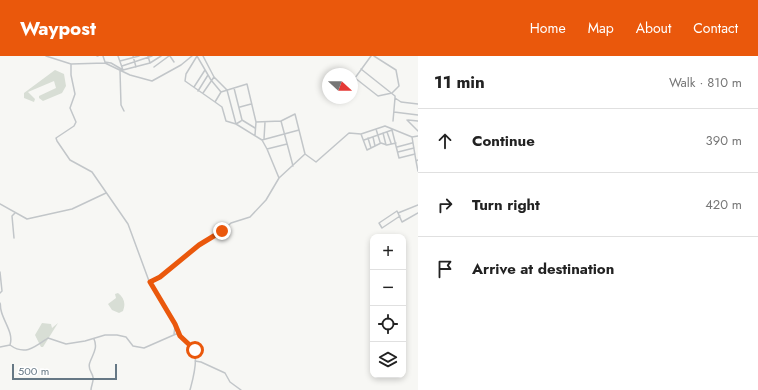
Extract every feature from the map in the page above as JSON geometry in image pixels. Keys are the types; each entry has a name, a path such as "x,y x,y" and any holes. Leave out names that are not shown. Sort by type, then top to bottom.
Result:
{"street":[{"path":"46,56 71,64 111,63 124,70 150,63 160,56"},
{"path":"104,56 105,63"},
{"path":"119,56 124,70"},
{"path":"120,61 139,56"},
{"path":"122,66 152,56"},
{"path":"154,67 169,56 174,62"},
{"path":"105,63 120,71 143,79 154,80 181,65 192,56"},
{"path":"221,92 211,80 197,56 186,74 185,81 222,107 226,121 236,124 263,140 299,130"},
{"path":"203,56 214,77 227,90 236,124"},
{"path":"358,73 371,56"},
{"path":"358,80 378,96 392,93 399,86 398,73 374,56"},
{"path":"133,57 136,67"},
{"path":"148,57 150,63"},
{"path":"71,64 71,75 75,94 70,108 76,122 74,126 56,140 70,160 90,170 128,224 150,282 175,324 180,336 195,350 195,361 190,390"},
{"path":"360,69 392,93 401,102 418,104"},
{"path":"194,87 205,70"},
{"path":"120,71 121,105 124,111"},
{"path":"198,91 208,75"},
{"path":"203,94 214,77"},
{"path":"215,102 221,92 247,84 256,122 254,135"},
{"path":"234,88 242,120 255,128"},
{"path":"393,121 396,98"},
{"path":"231,103 237,102"},
{"path":"239,107 251,104"},
{"path":"394,112 418,115"},
{"path":"256,122 281,121 295,114 305,154 316,162 349,133 361,134 385,126 412,137 418,137"},
{"path":"407,114 407,120 418,131"},
{"path":"236,124 242,120"},
{"path":"407,120 418,121"},
{"path":"281,121 293,166"},
{"path":"265,122 263,140 279,178"},
{"path":"376,129 380,143"},
{"path":"364,140 392,130 399,158 415,154"},
{"path":"387,132 391,144"},
{"path":"383,133 386,145"},
{"path":"361,134 367,150 380,143 386,145 396,143"},
{"path":"373,137 375,146"},
{"path":"412,137 418,170"},
{"path":"368,138 371,148"},
{"path":"397,147 412,143"},
{"path":"267,149 287,144"},
{"path":"398,152 414,148"},
{"path":"150,282 158,279 192,250 222,231 231,223 247,219 266,200 279,178 305,154"},
{"path":"0,204 27,220 72,209 107,193"},
{"path":"400,216 382,228 379,223 397,211 398,213 418,205"},
{"path":"14,238 12,216 15,213"},
{"path":"398,213 402,222 418,213"},
{"path":"0,272 2,291 0,293"},
{"path":"0,303 0,309 9,332 11,341 10,345"},
{"path":"174,334 175,324"},
{"path":"0,347 10,345 16,349 28,350 34,349 48,338 66,344 94,339 105,335 126,337 133,346 144,348 160,342 174,334 180,336"},
{"path":"91,390 94,379 89,369 90,362 95,354 96,344 94,339"},
{"path":"195,361 201,362 225,373 230,382 241,390"}],"shaded area":[{"path":"55,70 64,74 66,86 62,93 43,101 39,98 39,96 56,88 54,81 28,92 35,99 34,102 24,98 24,93"},
{"path":"118,293 122,297 124,303 123,311 119,313 112,310 108,304 116,298 115,294"},
{"path":"42,323 51,324 52,328 58,323 43,347 41,347 35,335"}],"route":[{"path":"195,350 180,336 175,324 150,282 158,279 199,245 222,231"}]}
